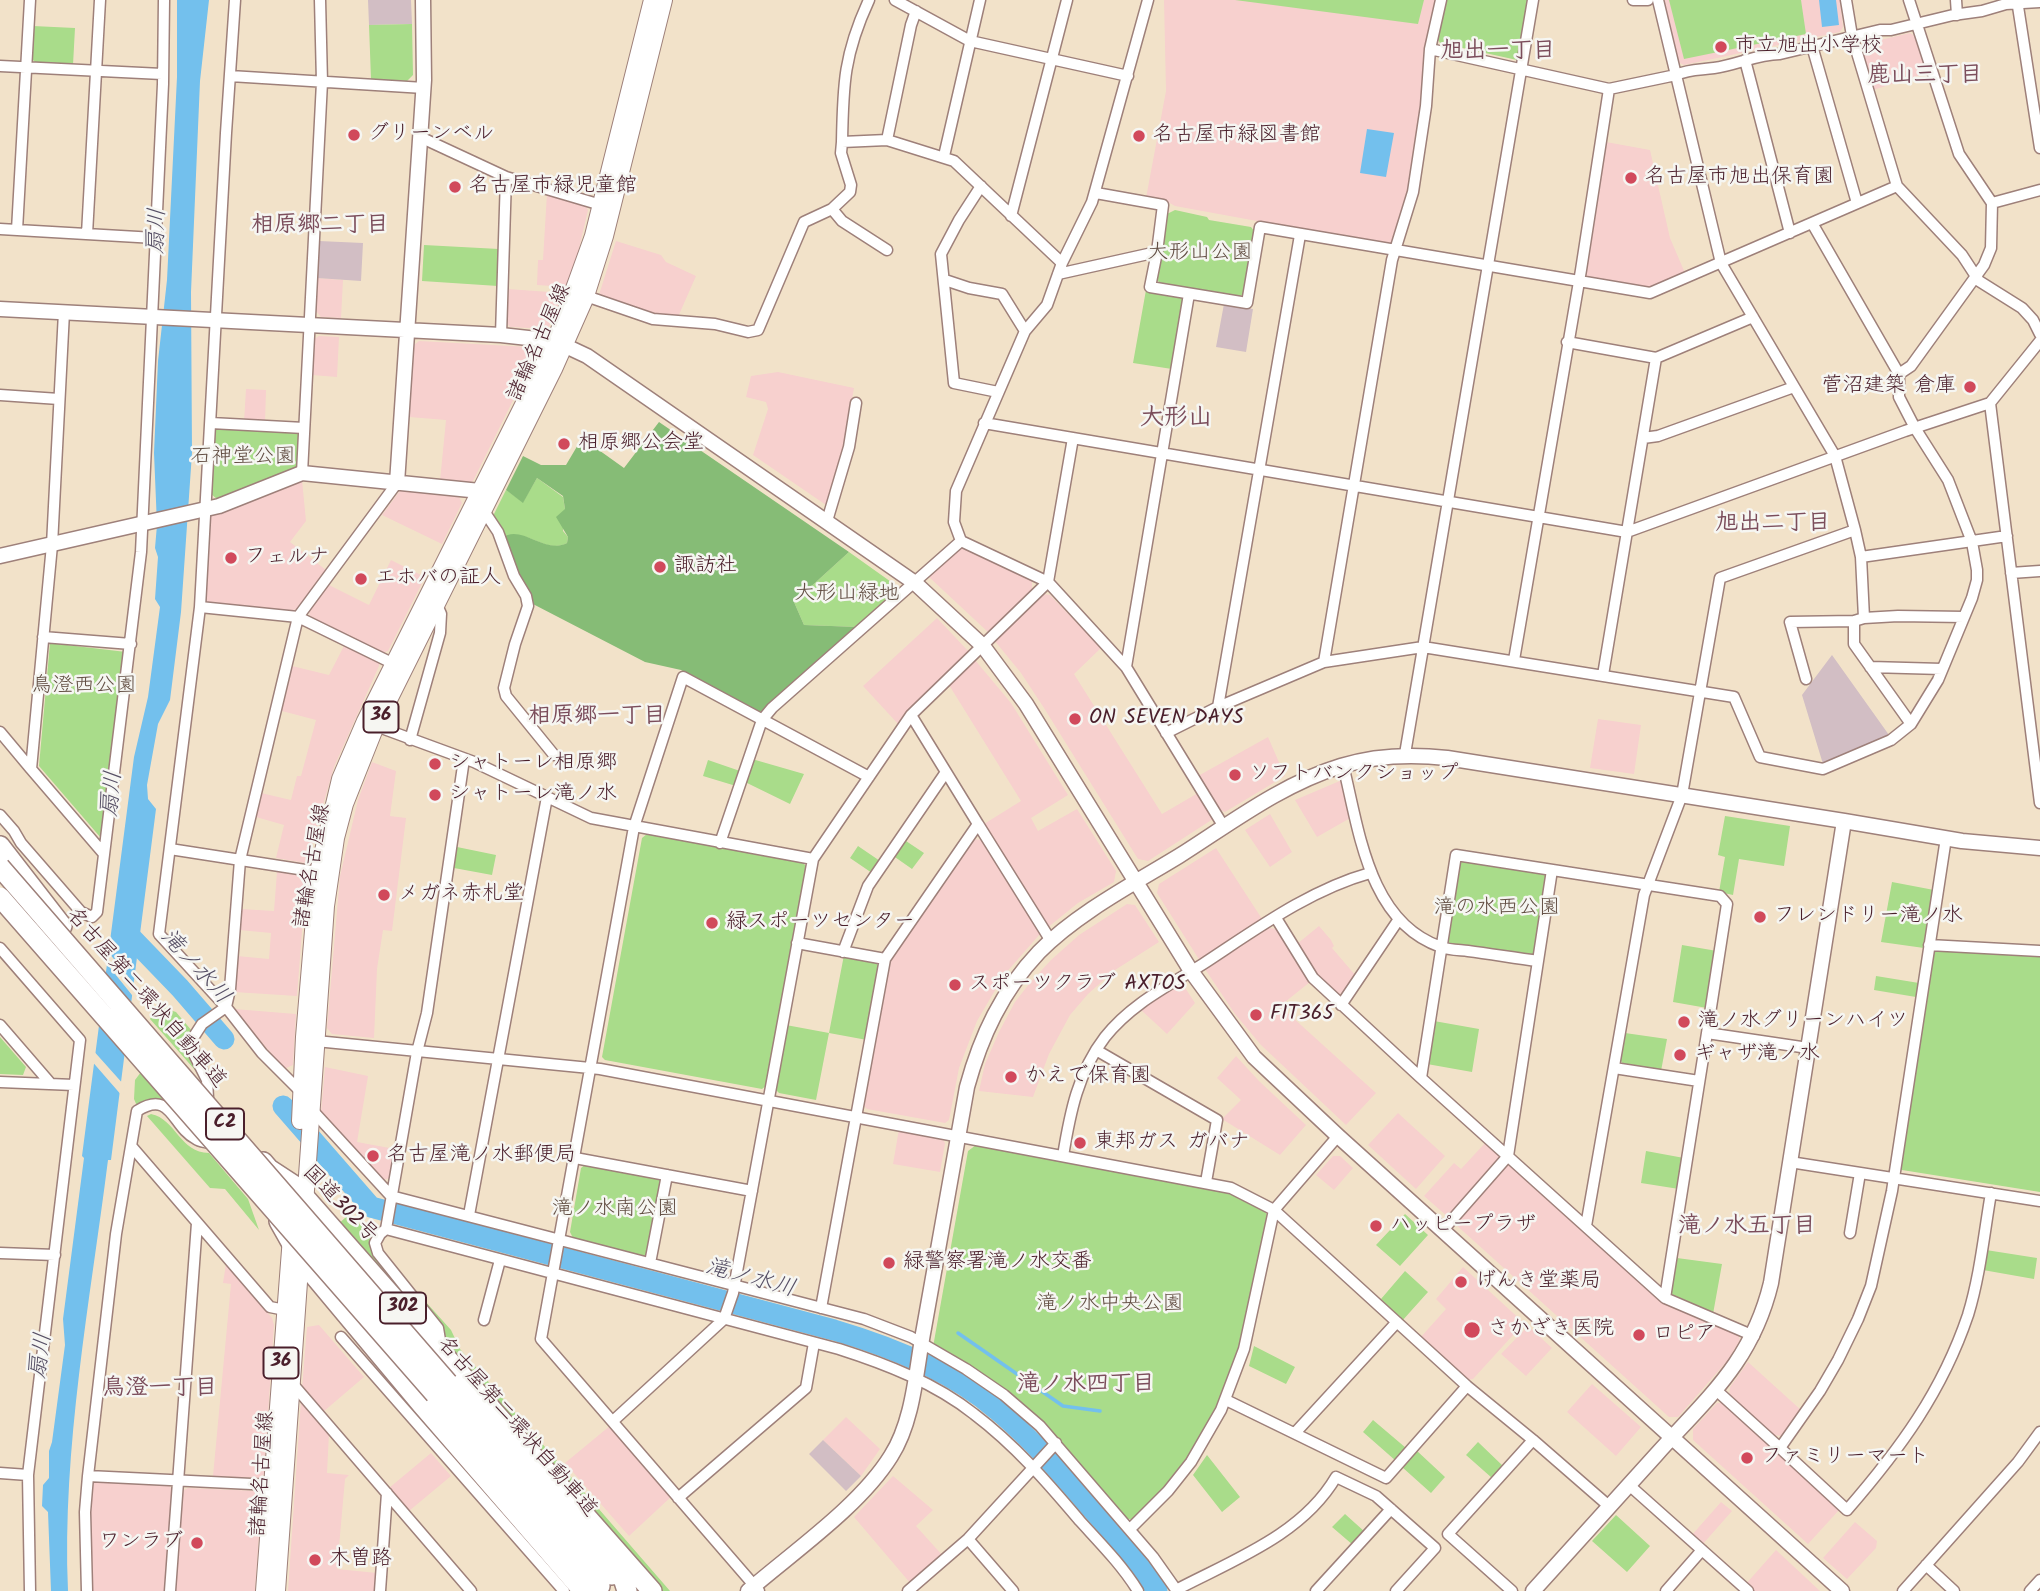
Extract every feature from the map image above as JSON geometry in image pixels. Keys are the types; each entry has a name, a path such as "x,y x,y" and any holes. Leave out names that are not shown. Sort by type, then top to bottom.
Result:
{"highway":[{"name":"国道302号","path":"0,846 85,955 269,1169 300,1192 652,1591"},
{"name":"名古屋第二環状自動車道","path":"0,867 430,1401"},
{"name":"名古屋第二環状自動車道","path":"0,897 430,1401 598,1584"},
{"name":"302","path":"0,910 77,989 149,1071 280,1221 300,1260 430,1401"},
{"path":"603,1538 627,1591"}],"main road":[{"name":"諸輪名古屋線","path":"264,1591 272,1485 300,1260 300,1192 316,1041 326,906 336,838 357,771 376,726 484,511 560,343 601,205 652,0"},
{"name":"諸輪名古屋線","path":"306,1126 301,1093 318,872 340,779 365,721 480,491 586,296 605,236 664,0"},
{"name":"諸輪名古屋線","path":"276,1591 286,1378 285,1310 290,1243 300,1192"}],"street":[{"path":"17,230 30,0"},
{"path":"87,234 100,0"},
{"path":"0,815 81,912 92,917 97,912 145,523 155,317 155,238 164,0"},
{"path":"235,0 211,321 211,423 201,511 200,607 159,934 220,1010 301,1093"},
{"path":"302,473 322,82 320,0"},
{"path":"208,1098 205,1073 193,1049 194,1035 202,1024 220,1010 230,989 240,860 298,617 397,483 424,88 423,0"},
{"path":"586,296 653,319 715,324 754,332 758,330 804,222 832,209 846,198 851,185 841,153 843,84 850,44 869,0"},
{"path":"895,0 970,41 1128,76"},
{"path":"944,156 980,0"},
{"path":"1011,216 1067,0"},
{"path":"1149,0 1096,193 1060,268 1047,305 1025,331 984,422 956,491 954,522 961,541 1048,582 1126,667 1224,827"},
{"path":"1324,662 1395,250 1413,192 1426,106 1430,49 1441,0"},
{"path":"1405,754 1533,0"},
{"path":"1633,0 1648,0"},
{"path":"1658,0 1721,263 1835,456 1861,558 1859,620 1854,644 1911,724"},
{"path":"1846,0 1852,36 1896,186 1962,256 1976,277 2022,308 2033,320 2040,334"},
{"path":"1899,374 1911,366 1976,277 1991,248 1992,202 1959,154 1909,0"},
{"path":"1956,0 1957,15"},
{"path":"2017,2 2040,148"},
{"path":"1430,49 1609,89 1676,75 1686,70 1713,68 1852,36 1982,12 2006,4 2040,2"},
{"path":"887,140 916,11"},
{"path":"1812,46 1857,203"},
{"path":"1745,60 1790,233"},
{"path":"0,66 162,74"},
{"path":"230,76 424,88"},
{"path":"1514,660 1609,89"},
{"path":"420,137 506,177 601,205"},
{"path":"842,142 887,140 954,161 1060,268"},
{"path":"501,335 506,177"},
{"path":"981,186 941,254 954,383 998,392"},
{"path":"1096,193 1163,205 1150,287 1247,303 1260,227 1650,293 1896,186"},
{"path":"1992,202 2040,190"},
{"path":"832,209 842,221 887,250"},
{"path":"1166,733 1324,662 1423,647 1734,697 1760,757 1823,769 1891,740 1911,724 1942,669 1977,580 1976,558 1948,480 1899,397 1899,374 1812,223"},
{"path":"0,229 155,238"},
{"path":"1218,708 1300,235"},
{"path":"1060,268 1157,252"},
{"path":"945,280 1002,294 1025,331"},
{"path":"1126,667 1189,294"},
{"path":"0,309 501,335 560,343 587,355 827,521 915,583 983,646 1026,704 1191,971 1255,1057 1338,1136 1842,1591"},
{"path":"31,769 52,545 64,312"},
{"path":"1567,342 1656,359 1753,317"},
{"path":"984,422 1627,532 1990,403 2040,341"},
{"path":"1603,675 1656,359"},
{"path":"1643,438 1658,436 1794,387"},
{"path":"0,395 60,399"},
{"path":"827,521 849,447 856,403"},
{"path":"1990,403 2040,803"},
{"path":"211,423 304,428"},
{"path":"613,1421 727,1314 813,859 911,715 1048,582 1073,438"},
{"path":"0,556 201,511 241,499 302,473 480,491"},
{"path":"484,511 498,532 514,576 530,594 504,688 506,696 554,755"},
{"path":"1586,1226 1647,885 1682,794 1720,578 1855,530"},
{"path":"1861,558 2007,536"},
{"path":"720,843 762,720 772,708 961,541"},
{"path":"2011,573 2040,571"},
{"path":"410,740 440,633 441,614 437,605"},
{"path":"200,607 298,617 394,664"},
{"path":"1805,679 1790,622 1964,617"},
{"path":"43,637 131,644"},
{"path":"1870,667 1942,669"},
{"path":"869,777 683,677 634,827 541,1339 754,1589 859,1495 879,1473 899,1441 918,1361 970,1077 992,1018 1018,977 1051,941 1079,918 1302,781 1343,765 1405,754 1682,794 1946,838 2040,848"},
{"path":"911,715 1051,941"},
{"path":"376,726 507,777 591,817 813,859"},
{"path":"0,732 104,854"},
{"path":"442,1353 438,1328 375,1247 376,1239 386,1223 435,963 464,759"},
{"path":"1343,765 1370,873 1382,897 1399,919 1418,934 1442,947 1538,961"},
{"path":"843,951 868,886 946,772"},
{"path":"469,1215 547,797"},
{"path":"1533,1591 1716,1390 1737,1364 1754,1336 1771,1283 1844,821"},
{"path":"821,1308 886,959 978,824"},
{"path":"1780,1448 1820,1391 1858,1320 1871,1286 1893,1178 1946,838"},
{"path":"170,849 318,872"},
{"path":"1421,1078 1456,855 1720,896 1727,904 1665,1298"},
{"path":"1443,1230 1508,1156 1552,870"},
{"path":"1063,1156 1079,1083 1096,1050 1119,1021 1152,994 1276,918 1346,881 1370,873"},
{"path":"1276,918 1314,978 1665,1298 1754,1336"},
{"path":"1341,1004 1399,919"},
{"path":"797,943 886,959"},
{"path":"1929,944 2040,951"},
{"path":"0,948 80,1040 28,1475 30,1591"},
{"path":"0,1025 51,1084"},
{"path":"1707,1033 1808,1048"},
{"path":"316,1041 591,1069 856,1116 1231,1188 1274,1210 1467,1386 1610,1507"},
{"path":"1096,1050 1217,1120 1206,1182"},
{"path":"1614,1068 1699,1082"},
{"path":"0,1082 74,1084"},
{"path":"87,1591 85,1512 88,1476 116,1234 137,1111 151,1103 161,1104 193,1138 212,1144"},
{"path":"306,1126 390,1200 469,1215 559,1244 650,1263 733,1291 864,1319 918,1361 973,1412 1044,1455 1130,1529 1153,1556 1176,1591 1300,1521 1321,1501 1336,1478 1376,1496 1435,1548 1396,1591"},
{"path":"1130,1529 1168,1491 1191,1462 1226,1400 1244,1349 1274,1210 1338,1136"},
{"path":"132,1147 270,1307 285,1310"},
{"path":"575,1158 752,1191"},
{"path":"1790,1162 2040,1201"},
{"path":"1850,1233 1860,1173"},
{"path":"650,1263 667,1175"},
{"path":"1716,1390 1847,1510 1892,1457 1927,1406 1946,1369 1968,1314 1991,1193"},
{"path":"170,1591 197,1223"},
{"path":"386,1223 500,1260 554,1268 727,1314 857,1355 965,1368 1004,1395 1040,1426 1044,1455 1138,1591"},
{"path":"0,1253 55,1255"},
{"path":"484,1320 500,1260"},
{"path":"1295,1433 1397,1322"},
{"path":"341,1337 430,1401 564,1591"},
{"path":"678,1498 806,1388 814,1343"},
{"path":"286,1378 471,1591"},
{"path":"1226,1400 1386,1478 1467,1386"},
{"path":"1903,1591 2018,1462 2040,1432"},
{"path":"1512,1591 1448,1534 1533,1440"},
{"path":"908,1591 968,1539 1044,1455"},
{"path":"0,1473 28,1475"},
{"path":"88,1476 272,1485"},
{"path":"1629,1485 1748,1591"},
{"path":"380,1591 387,1493"},
{"path":"1316,1591 1391,1509"},
{"path":"968,1539 1013,1591"},
{"path":"1666,1591 1702,1550"},
{"path":"1926,1565 1954,1591"},
{"path":"2030,1591 2040,1580"}],"shaded area":[{"path":"368,0 411,0 412,24 369,25"},
{"path":"1164,0 1436,0 1425,48 1421,106 1409,191 1395,240 1388,245 1175,206 1146,198 1166,91"},
{"name":"市立旭出小学校","path":"1662,0 1840,0 1843,27 1840,32 1684,65 1678,62"},
{"path":"1910,33 1916,37 1927,73 1873,90 1860,48 1863,44"},
{"path":"1606,142 1650,150 1670,238 1685,273 1650,288 1588,278 1584,271"},
{"path":"547,193 584,204 588,210 578,253 566,287 537,285 538,260 543,260"},
{"path":"319,241 363,243 361,281 317,278"},
{"path":"616,241 661,255 666,262 696,276 678,317 653,315 598,298"},
{"path":"317,278 343,280 341,318 321,317 316,311"},
{"path":"508,289 563,293 548,329 510,327 507,323"},
{"path":"1224,304 1253,309 1246,352 1216,347"},
{"path":"319,336 339,337 337,377 312,375 313,340"},
{"path":"419,341 530,347 534,358 473,481 468,484 440,481 446,420 409,417 414,345"},
{"path":"778,372 854,388 844,445 826,505 753,455 768,409 766,402 746,397 751,376"},
{"path":"246,389 266,390 265,423 244,422"},
{"path":"302,480 306,521 290,542 326,570 297,609 290,611 208,603 204,598 209,519 214,513"},
{"path":"404,489 458,495 462,503 442,544 382,515"},
{"path":"964,547 1032,580 1032,591 989,633 929,577"},
{"path":"391,560 425,577 388,651 382,653 310,617 309,611 329,585 369,605"},
{"path":"1043,594 1050,595 1101,648 1074,674 1162,814 1198,793 1213,819 1148,861 1138,859 1021,673 994,640"},
{"path":"937,618 970,653 899,725 863,686"},
{"path":"345,644 379,661 379,666 334,767 310,860 305,863 276,858 284,825 256,817 261,793 291,800 297,776 301,776 316,720 282,711 292,666 329,675"},
{"path":"1832,655 1889,735 1823,764 1802,695"},
{"path":"975,660 1011,703 1068,795 1031,818 1038,831 1077,809 1116,871 1114,882 1078,903 1047,928 984,824 1021,801 949,685"},
{"path":"1598,719 1641,725 1634,774 1590,768"},
{"path":"1268,737 1285,776 1225,812 1220,810 1198,776"},
{"path":"372,762 396,771 390,816 406,818 392,931 383,930 377,969 374,1038 332,1034 327,1028 340,876 358,800"},
{"path":"1342,780 1352,817 1317,837 1295,800"},
{"path":"1270,814 1292,852 1270,867 1245,830"},
{"path":"972,839 984,840 1040,934 1004,975 977,1021 959,1068 949,1120 945,1123 867,1109 863,1105 889,961"},
{"path":"1216,848 1264,922 1200,961 1157,893 1159,884"},
{"path":"277,872 304,876 306,880 297,996 234,992 237,956 269,959 271,933 239,930 241,909 274,911"},
{"path":"1127,904 1135,905 1159,942 1115,970 1088,994 1070,1015 1049,1054 1033,1097 979,1091 985,1064 999,1032 1015,1002 1029,984 1079,935"},
{"path":"1319,926 1331,940 1334,946 1332,948 1356,976 1344,993 1337,994 1317,975 1297,944"},
{"path":"1269,928 1278,929 1310,982 1280,1006 1376,1093 1346,1125 1261,1045 1235,1014 1205,969"},
{"path":"1182,983 1195,1003 1167,1034 1140,1009"},
{"path":"234,1009 296,1014 293,1065 284,1069"},
{"path":"1236,1056 1306,1125 1280,1155 1222,1119 1241,1100 1217,1078"},
{"path":"325,1067 368,1076 357,1142 395,1149 390,1178 380,1181 321,1112"},
{"path":"1398,1113 1445,1156 1416,1189 1368,1145"},
{"path":"899,1129 941,1137 945,1143 940,1172 893,1164"},
{"path":"1486,1142 1499,1154 1500,1161 1448,1217 1424,1196 1454,1163 1461,1169"},
{"path":"1333,1156 1340,1156 1353,1168 1334,1190 1316,1175"},
{"path":"1505,1166 1512,1166 1663,1302 1738,1334 1740,1340 1728,1360 1678,1417 1669,1417 1454,1223"},
{"path":"226,1264 272,1318 274,1325 264,1474 260,1478 213,1476 231,1284 223,1283"},
{"name":"さかざき医院","path":"1463,1267 1524,1323 1473,1379 1466,1380 1420,1338 1446,1309 1436,1299"},
{"path":"319,1325 364,1377 323,1412 302,1388 307,1327"},
{"path":"1528,1326 1552,1348 1526,1376 1501,1354"},
{"path":"1748,1362 1801,1410 1782,1436 1773,1435 1729,1396 1730,1387"},
{"path":"1592,1384 1641,1427 1616,1456 1567,1412"},
{"path":"301,1400 329,1433 327,1473 349,1475 345,1479 337,1569 377,1573 375,1591 288,1591"},
{"path":"1717,1403 1723,1403 1840,1509 1808,1544 1693,1440 1693,1429"},
{"path":"846,1417 880,1449 861,1476 823,1440"},
{"path":"611,1425 672,1496 629,1536 565,1463"},
{"path":"823,1440 861,1476 846,1491 809,1454"},
{"path":"431,1453 451,1476 409,1511 389,1488"},
{"path":"893,1476 933,1510 916,1526 943,1556 911,1584 854,1517"},
{"path":"94,1482 169,1486 173,1491 166,1591 90,1591 90,1486"},
{"path":"188,1488 258,1491 262,1495 255,1591 175,1591 182,1491"},
{"path":"1721,1502 1732,1511 1702,1545 1691,1536"},
{"path":"1855,1522 1877,1541 1876,1548 1847,1579 1823,1558"},
{"path":"1776,1550 1820,1591 1752,1591 1745,1585"}],"green space":[{"path":"1235,0 1424,0 1418,24"},
{"path":"1446,0 1530,0 1521,57 1517,60 1440,43 1437,38"},
{"name":"市立旭出小学校","path":"1669,0 1801,0 1806,34 1684,59"},
{"path":"412,24 413,75 407,81 371,79 369,25"},
{"path":"33,26 75,28 73,65 36,63 31,58"},
{"name":"大形山公園","path":"1175,210 1207,217 1209,220 1251,227 1255,232 1245,293 1239,297 1161,285 1156,278 1167,214"},
{"path":"424,245 499,249 498,286 422,281"},
{"path":"1146,290 1180,296 1184,300 1172,369 1133,363"},
{"path":"659,422 849,552 794,602 804,625 858,627 765,710 757,712 681,670 645,662 531,603 502,538 517,534 550,545 567,543 568,537 556,517 565,509 563,496 537,478 523,503 506,490 523,456 541,465 566,465 582,438 624,468"},
{"name":"石神堂公園","path":"218,426 296,430 300,435 298,467 294,471 218,500 210,493 213,430"},
{"path":"537,478 563,497 563,531 568,537 567,543 551,546 523,536 502,538 492,518 506,490 523,502"},
{"name":"大形山緑地","path":"849,552 901,589 858,627 804,625 794,602"},
{"name":"鳥澄西公園","path":"50,643 126,652 101,838 39,766"},
{"path":"752,759 804,774 790,804 745,782"},
{"path":"708,760 740,771 736,786 703,776"},
{"path":"1725,816 1790,826 1784,866 1739,859 1733,895 1719,892 1725,857 1718,855"},
{"name":"緑スポーツセンター","path":"647,834 802,862 808,868 767,1085 762,1089 605,1060 602,1057 642,838"},
{"path":"903,839 924,853 912,869 892,855"},
{"path":"858,846 880,861 872,873 850,858"},
{"path":"457,847 496,855 492,875 454,868"},
{"name":"滝の水西公園","path":"1464,860 1543,872 1547,879 1535,954 1530,957 1452,946 1447,940 1459,864"},
{"path":"1892,882 1934,890 1924,948 1881,942"},
{"path":"1682,945 1717,951 1707,1008 1673,1002"},
{"path":"1937,950 2040,956 2040,1192 1902,1170 1899,1166 1932,955"},
{"path":"844,955 876,961 880,970 867,1040 829,1033"},
{"path":"1876,976 1919,983 1916,997 1874,990"},
{"path":"157,1006 176,1012 192,1031 188,1048 202,1078 150,1019"},
{"path":"1434,1021 1479,1029 1472,1072 1427,1064"},
{"path":"786,1025 829,1033 816,1100 779,1093 775,1089"},
{"path":"1625,1033 1667,1039 1661,1071 1625,1066 1620,1060"},
{"path":"0,1037 26,1067 23,1075 0,1074"},
{"path":"141,1072 199,1135 156,1099 137,1106 134,1099 135,1080"},
{"path":"151,1114 167,1122 191,1148 209,1153 248,1199 259,1230 225,1189 210,1188 147,1116"},
{"name":"滝ノ水中央公園","path":"976,1145 1225,1191 1265,1211 1267,1215 1237,1354 1218,1407 1190,1455 1134,1520 1124,1518 1058,1440 933,1347 968,1151"},
{"path":"1646,1151 1684,1158 1679,1189 1641,1183"},
{"name":"滝ノ水南公園","path":"586,1164 658,1177 663,1183 650,1253 644,1258 574,1240 570,1232 581,1168"},
{"path":"1405,1214 1428,1235 1400,1266 1376,1245"},
{"path":"346,1217 354,1219 371,1234 369,1244 373,1253 435,1328 334,1228"},
{"path":"1986,1250 2037,1258 2034,1279 1983,1270"},
{"path":"1677,1258 1722,1264 1713,1314 1675,1298 1671,1292"},
{"path":"1405,1271 1428,1292 1402,1321 1381,1299"},
{"path":"416,1291 451,1330 460,1349 670,1591 661,1591 447,1345 444,1327"},
{"path":"1254,1346 1295,1367 1286,1384 1249,1366"},
{"path":"1373,1420 1406,1448 1396,1461 1363,1432"},
{"path":"1478,1442 1503,1466 1492,1478 1466,1455"},
{"path":"1416,1450 1445,1477 1431,1493 1402,1467"},
{"path":"1207,1455 1240,1497 1222,1512 1193,1475"},
{"path":"1345,1514 1365,1532 1353,1545 1332,1527"},
{"path":"1616,1515 1650,1546 1627,1572 1592,1541"}],"water":[{"name":"扇川","path":"177,0 209,0 200,81 191,292 192,453 181,612 170,700 158,724 147,785 148,799 156,809 111,1160 108,1160 79,1375 69,1483 68,1591 51,1591 48,1512 42,1506 43,1485 49,1478 49,1451 65,1345 63,1319 84,1158 82,1156 134,757 148,697 160,607 155,599 158,557 155,548 157,525 154,453 158,361 167,280 177,77"},
{"path":"1819,0 1836,0 1839,25 1822,27"},
{"path":"1367,129 1394,133 1386,177 1360,173"}],"pier":[{"path":"105,948 138,989 136,1000 103,959"},
{"path":"91,1048 125,1086 123,1097 90,1059"}],"waterway":[{"name":"滝ノ水川","path":"126,932 224,1039"},
{"name":"滝ノ水川","path":"283,1106 371,1207 834,1330 899,1352 961,1383 1010,1421 1034,1444 1126,1548 1157,1591"},
{"path":"958,1333 1063,1406 1100,1411"}],"place":[{"name":"市立旭出小学校","path":"1721,47"},
{"name":"グリーンベル","path":"354,135"},
{"name":"名古屋市緑図書館","path":"1139,136"},
{"name":"名古屋市旭出保育園","path":"1631,178"},
{"name":"名古屋市緑児童館","path":"455,187"},
{"name":"菅沼建築 倉庫","path":"1970,387"},
{"name":"相原郷公会堂","path":"564,444"},
{"name":"フェルナ","path":"231,558"},
{"name":"諏訪社","path":"660,567"},
{"name":"エホバの証人","path":"361,579"},
{"name":"ON SEVEN DAYS","path":"1075,719"},
{"name":"シャトーレ相原郷","path":"435,764"},
{"name":"ソフトバンクショップ","path":"1235,775"},
{"name":"シャトーレ滝ノ水","path":"435,795"},
{"name":"メガネ赤札堂","path":"384,895"},
{"name":"フレンドリー滝ノ水","path":"1760,917"},
{"name":"緑スポーツセンター","path":"712,923"},
{"name":"スポーツクラブ AXTOS","path":"955,985"},
{"name":"FIT365","path":"1256,1015"},
{"name":"滝ノ水グリーンハイツ","path":"1684,1022"},
{"name":"ギャザ滝ノ水","path":"1680,1055"},
{"name":"かえで保育園","path":"1011,1077"},
{"name":"東邦ガス ガバナ","path":"1080,1143"},
{"name":"名古屋滝ノ水郵便局","path":"373,1156"},
{"name":"ハッピープラザ","path":"1376,1226"},
{"name":"緑警察署滝ノ水交番","path":"889,1263"},
{"name":"げんき堂薬局","path":"1461,1282"},
{"name":"さかざき医院","path":"1472,1330"},
{"name":"ロピア","path":"1639,1335"},
{"name":"ファミリーマート","path":"1747,1458"},
{"name":"ワンラブ","path":"197,1543"},
{"name":"木曽路","path":"315,1560"}],"district":[{"name":"旭出一丁目","path":"1498,53"},
{"name":"鹿山三丁目","path":"1925,77"},
{"name":"相原郷二丁目","path":"320,227"},
{"name":"大形山","path":"1176,420"},
{"name":"旭出二丁目","path":"1773,525"},
{"name":"相原郷一丁目","path":"597,718"},
{"name":"滝ノ水五丁目","path":"1747,1228"},
{"name":"滝ノ水四丁目","path":"1086,1386"},
{"name":"鳥澄一丁目","path":"160,1390"}]}
